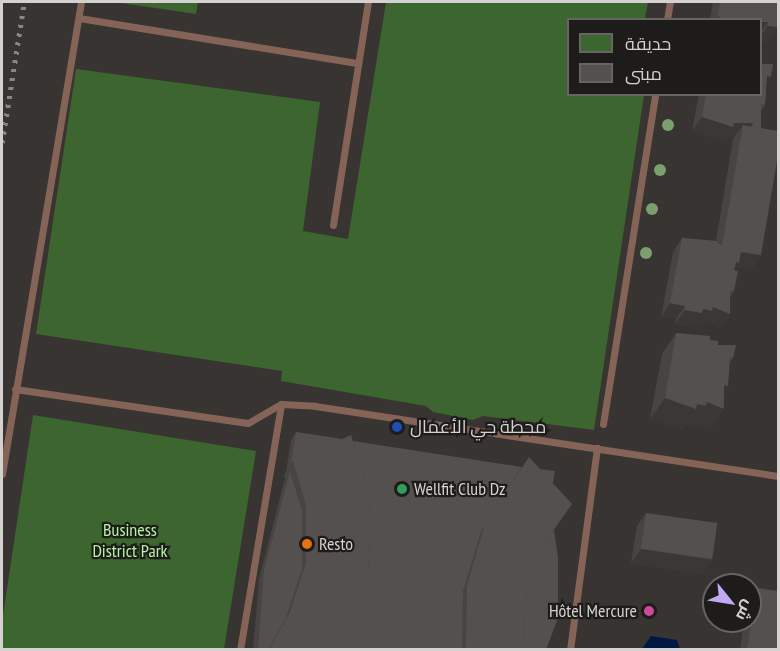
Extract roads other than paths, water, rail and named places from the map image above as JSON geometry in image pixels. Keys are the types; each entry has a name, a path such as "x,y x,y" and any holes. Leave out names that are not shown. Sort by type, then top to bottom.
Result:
{"lane":[{"path":"2,474 81,2"},
{"path":"333,225 368,2"},
{"path":"667,18 670,2"},
{"path":"79,18 358,63"},
{"path":"603,424 655,96"},
{"path":"15,389 248,423 281,405 315,406 778,476"},
{"path":"240,650 281,405"},
{"path":"570,650 597,448"}],"water":[{"path":"651,636 677,640 680,649 642,649"}],"railway":[{"path":"2,143 24,2"}],"place":[{"name":"محطة حي الأعمال","path":"397,427"},
{"name":"Wellfit Club Dz","path":"402,489"},
{"name":"Resto","path":"307,544"},
{"name":"Hôtel Mercure","path":"649,611"}],"park label":[{"name":"Business District Park","path":"130,541"}]}
